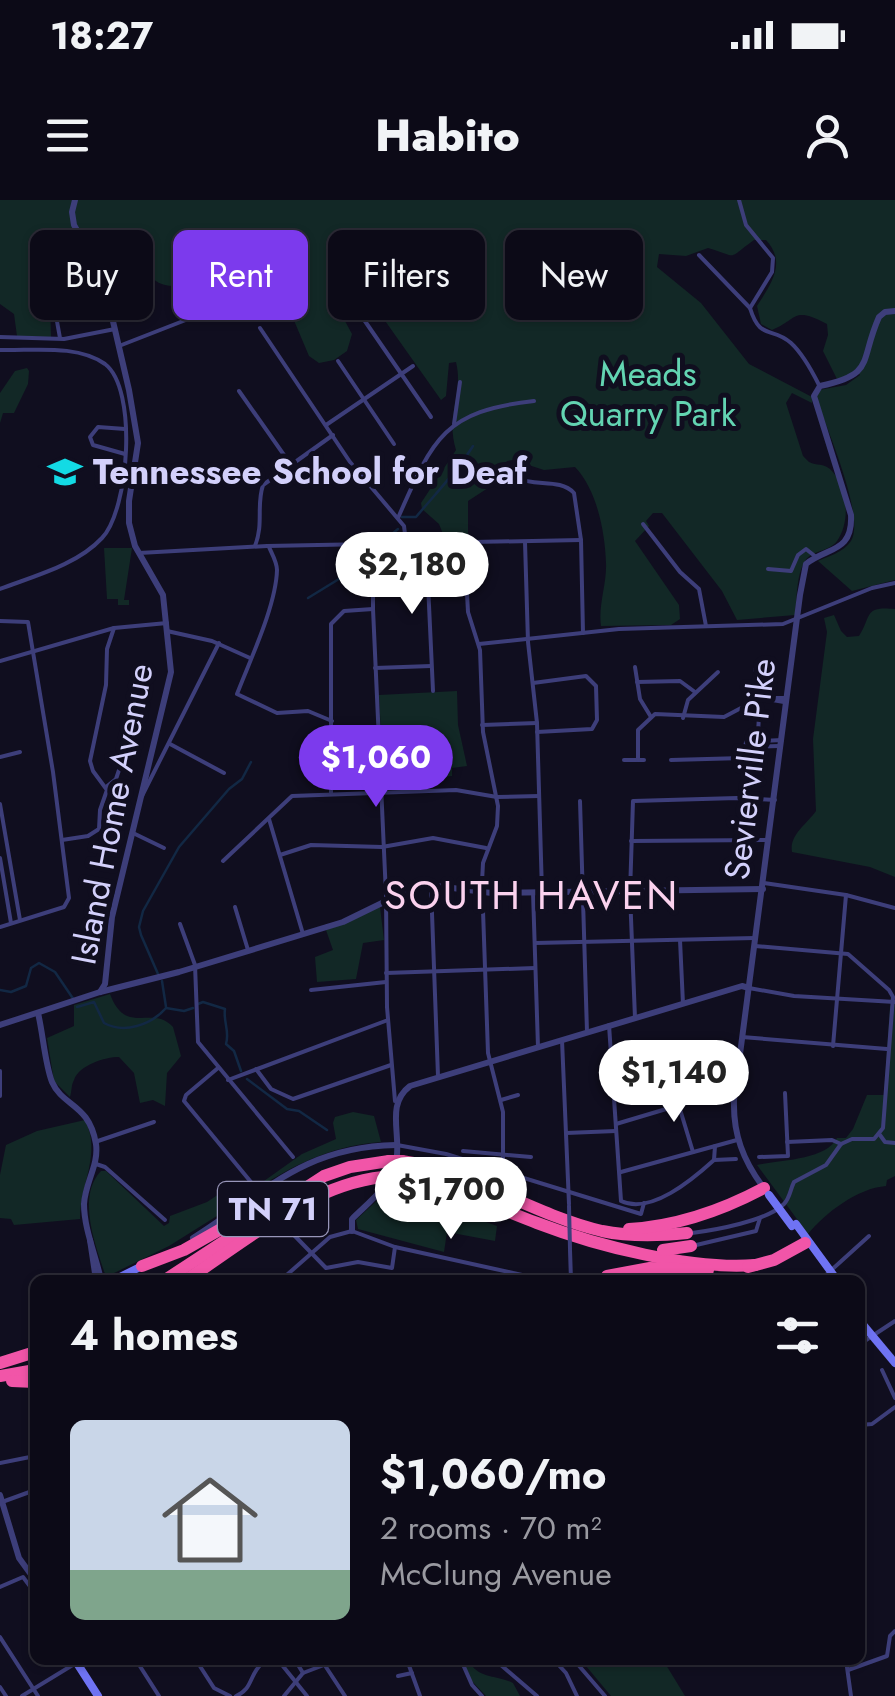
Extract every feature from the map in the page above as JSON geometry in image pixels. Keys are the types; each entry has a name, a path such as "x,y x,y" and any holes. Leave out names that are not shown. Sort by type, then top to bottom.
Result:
{"highway":[{"name":"TN 71","path":"172,1275 303,1187 324,1176 368,1163 395,1161 433,1167 574,1222"},
{"path":"142,1266 211,1236 307,1178 368,1163"},
{"name":"TN 71","path":"194,1275 328,1190 382,1178 434,1184 601,1244"},
{"path":"574,1222 615,1229 672,1224 769,1192"},
{"path":"574,1222 634,1236 689,1240"},
{"path":"601,1244 660,1250 689,1240"},
{"path":"601,1244 729,1266 755,1265"},
{"path":"621,1275 650,1268 720,1270 755,1265 808,1244"},
{"path":"204,1275 232,1250"},
{"path":"0,1365 29,1367"},
{"path":"0,1378 29,1367"}],"main road":[{"name":"Sevierville Pike","path":"769,1192 830,1275"},
{"path":"124,1275 142,1266"},
{"path":"865,1326 895,1363"},
{"path":"79,1665 98,1696"}],"street":[{"name":"Island Home Avenue","path":"0,1025 100,992 105,982 112,916 170,686 162,590 138,553 128,515 138,438 101,272 74,223 75,200"},
{"path":"740,200 746,226 770,252 774,265 750,308"},
{"path":"699,255 750,308 759,329 794,346 820,386 846,382 857,374 879,316 895,312"},
{"path":"57,320 60,339"},
{"path":"118,346 186,320"},
{"path":"364,320 431,416"},
{"path":"260,328 350,462 406,530 399,542"},
{"path":"0,337 60,339 114,329"},
{"path":"0,350 75,352 106,365 118,384 125,429 120,506 100,540 44,574 0,588"},
{"path":"338,362 394,444"},
{"path":"326,425 413,366"},
{"path":"454,424 460,382"},
{"name":"Sevierville Pike","path":"769,1192 746,1162 734,1111 742,1038 804,570 816,557 841,545 852,523 814,401 820,386"},
{"path":"239,392 291,465"},
{"path":"398,518 440,438 454,424 477,410 534,400"},
{"path":"125,429 96,427 90,437 93,444 125,454"},
{"path":"255,546 262,523 260,488 332,435"},
{"path":"517,478 534,485 562,484 575,497 581,540 583,633"},
{"path":"643,524 698,589 706,626"},
{"path":"138,553 255,546 581,540"},
{"path":"426,541 432,691"},
{"path":"525,542 539,796 534,968 538,1046"},
{"path":"444,543 465,558 468,612 479,644 482,724 497,797 498,819 483,863 482,892 490,1061 501,1100 503,1172"},
{"path":"352,1231 352,1219 387,1185 396,1160 396,1106 386,982 373,545"},
{"path":"269,546 277,570 264,624 237,694 277,712 308,711 332,721"},
{"path":"768,569 792,571 798,555 806,549 816,557"},
{"path":"479,644 528,642 583,633 778,625 872,588 895,584"},
{"path":"331,794 331,624 344,611 373,609"},
{"path":"0,621 28,622 69,902 0,927"},
{"path":"0,661 114,628 167,627 220,643 250,658"},
{"path":"106,787 93,771 90,760 114,628"},
{"path":"142,796 220,643"},
{"path":"375,668 431,666"},
{"path":"635,668 640,699 651,717"},
{"path":"755,669 763,698 758,733"},
{"path":"683,718 688,700 718,672"},
{"path":"532,682 586,676 596,686 597,720 592,729 537,732"},
{"path":"637,682 680,681 695,692"},
{"path":"624,760 641,760 638,730 651,717 665,713 683,718 730,716 763,698 786,700"},
{"path":"482,724 537,723"},
{"path":"671,760 743,758 744,747 782,743"},
{"path":"170,744 224,773"},
{"path":"0,756 20,752"},
{"path":"62,840 98,831 106,787 116,779 125,752"},
{"path":"223,861 288,797 456,790 497,797 539,796"},
{"path":"635,1018 633,801 775,800"},
{"path":"580,801 587,1032"},
{"path":"0,804 20,920"},
{"path":"268,818 303,934"},
{"path":"133,834 164,848"},
{"path":"280,856 311,844 384,847 433,838 488,848"},
{"path":"632,841 770,840"},
{"path":"0,858 11,924"},
{"path":"100,992 343,922 416,886 431,883 482,892 764,886 846,896 895,908"},
{"path":"431,883 438,1076"},
{"path":"833,1046 846,896"},
{"path":"235,907 248,950"},
{"path":"180,924 194,968 196,1037 293,1157"},
{"path":"680,940 683,1004"},
{"path":"535,943 755,942 839,952 848,954 888,989 893,1000 880,1135 841,1144 826,1165 792,1184 784,1204 756,1220 689,1240"},
{"path":"386,973 534,968"},
{"path":"738,987 751,972"},
{"path":"311,990 386,982"},
{"path":"396,1106 406,1088 438,1076 738,987 784,994 893,1000"},
{"path":"38,1014 55,1087 79,1107 95,1142 96,1164 84,1202 97,1275"},
{"path":"228,1080 388,1020"},
{"path":"610,1026 621,1201 644,1204 685,1184 714,1160 736,1159"},
{"path":"742,1038 889,1049"},
{"path":"562,1040 571,1275"},
{"path":"256,1069 271,1089 292,1100 391,1065"},
{"path":"218,1068 184,1100 260,1193"},
{"path":"0,1072 0,1096"},
{"name":"Sevierville Pike","path":"738,1074 739,1139"},
{"path":"615,1095 646,1088"},
{"path":"616,1124 723,1092"},
{"path":"759,1157 788,1156 785,1093"},
{"path":"501,1100 518,1096"},
{"path":"679,1106 694,1152"},
{"path":"95,1142 154,1122"},
{"path":"566,1133 617,1132"},
{"path":"880,1135 885,1142 895,1143"},
{"path":"618,1172 739,1139"},
{"path":"788,1142 832,1140 841,1144"},
{"path":"142,1266 193,1238 286,1174 330,1153 356,1146 422,1148 641,1214 644,1204"},
{"path":"714,1160 715,1146"},
{"path":"463,1151 532,1157"},
{"path":"96,1164 165,1220"},
{"path":"689,1240 731,1239 756,1230 756,1220"},
{"path":"287,1275 334,1235 352,1231 395,1247 522,1275"},
{"path":"291,1232 326,1268 358,1262 392,1268 395,1247"},
{"path":"832,1275 869,1236"},
{"path":"865,1341 895,1321"},
{"path":"882,1370 895,1398"},
{"path":"865,1425 872,1424 895,1407"},
{"path":"0,1462 30,1457"},
{"path":"30,1491 1,1498 19,1558 30,1573"},
{"path":"0,1587 23,1578 30,1587"},
{"path":"887,1656 890,1636 895,1631"},
{"path":"0,1637 38,1696"},
{"path":"865,1664 887,1656 895,1658"},
{"path":"22,1696 70,1665"},
{"path":"139,1665 158,1696"},
{"path":"199,1665 214,1688 233,1696 248,1688 259,1665"},
{"path":"283,1665 307,1696"},
{"path":"298,1665 303,1673"},
{"path":"284,1696 303,1673 322,1665"},
{"path":"325,1665 345,1696"},
{"path":"409,1665 421,1696 431,1693"},
{"path":"463,1665 482,1696"},
{"path":"502,1665 537,1696"},
{"path":"559,1665 577,1696"},
{"path":"578,1665 605,1696"},
{"path":"847,1665 850,1696"},
{"path":"848,1670 862,1665"},
{"path":"398,1676 412,1673"},
{"path":"0,1687 6,1696"}],"green space":[{"name":"Meads Quarry Park","path":"0,200 895,200 895,580 852,591 818,561 844,548 854,529 849,492 816,397 819,390 846,385 860,375 856,369 837,379 823,351 827,324 801,315 772,330 761,324 757,306 772,282 776,265 766,240 754,240 732,255 708,248 686,256 659,254 657,267 701,303 749,364 812,397 812,403 792,393 786,403 803,456 830,469 844,494 846,514 841,533 834,545 805,561 798,580 795,615 737,620 722,591 662,513 653,513 646,521 649,526 635,541 679,605 680,619 671,625 601,626 606,571 604,538 594,499 575,467 544,470 507,461 488,488 468,501 465,536 443,534 439,524 422,509 421,503 456,450 452,425 458,384 456,362 449,363 446,396 441,400 384,320 485,320 485,230 328,230 328,320 344,320 352,334 347,351 334,360 319,363 309,356 294,320 308,320 308,230 173,230 170,286 153,279 153,230 30,230 30,320 51,320 51,337 17,336 14,314 0,304"},
{"path":"27,368 28,384 14,413 3,413 0,423 0,393 15,371"},
{"path":"104,548 132,548 124,600 129,600 129,605 107,599"},
{"path":"895,609 895,877 870,867 792,852 792,846 816,811 813,739 827,632 824,618 834,615 847,637 859,636 873,611"},
{"path":"457,691 458,725 467,766 452,768 452,776 424,778 424,788 384,789 379,695"},
{"path":"380,907 384,940 363,943 356,979 317,982 315,957 333,950 326,930"},
{"path":"110,994 124,1014 157,1018 173,1027 181,1056 167,1073 165,1106 153,1100 140,1103 134,1073 119,1057 100,1060 81,1070 70,1097 54,1081 47,1038 74,1026 74,1005"},
{"path":"895,1004 895,1176 887,1180 886,1186 864,1191 843,1203 808,1234 757,1165 823,1151 837,1138 846,1138 867,1095 884,1095 890,1006"},
{"path":"353,1112 374,1116 381,1142 320,1156 263,1185 302,1154 336,1139 335,1117"},
{"path":"85,1120 91,1157 80,1219 14,1225 11,1219 0,1218 0,1175 6,1145 37,1131"},
{"path":"101,1171 106,1171 164,1226 170,1216 207,1202 225,1190 236,1204 169,1246 105,1275 90,1223 94,1182"},
{"path":"384,1194 404,1203 464,1214 497,1226 495,1241 447,1232 444,1252 358,1229 356,1220"},
{"path":"465,1665 513,1683 520,1696 486,1696 469,1678"},
{"path":"585,1665 666,1665 685,1696 611,1696"}],"waterway":[{"path":"402,517 416,517 473,446"},
{"path":"392,534 398,529"},
{"path":"387,541 390,536"},
{"path":"369,541 383,541"},
{"path":"308,598 365,563 369,548"},
{"path":"158,974 139,927 143,911 179,847 242,779 251,762"},
{"path":"0,990 11,992 26,986 31,968 39,963 55,972 74,1000"},
{"path":"162,981 166,1007"},
{"path":"77,1007 94,1002 104,1023 120,1028 145,1023 166,1008 193,1008"},
{"path":"198,1004 225,1009 226,1044 234,1051 241,1071"},
{"path":"247,1079 287,1109 299,1111 327,1130"}],"place":[{"name":"Tennessee School for Deaf","path":"65,472"}],"district":[{"name":"SOUTH HAVEN","path":"532,895"}]}
